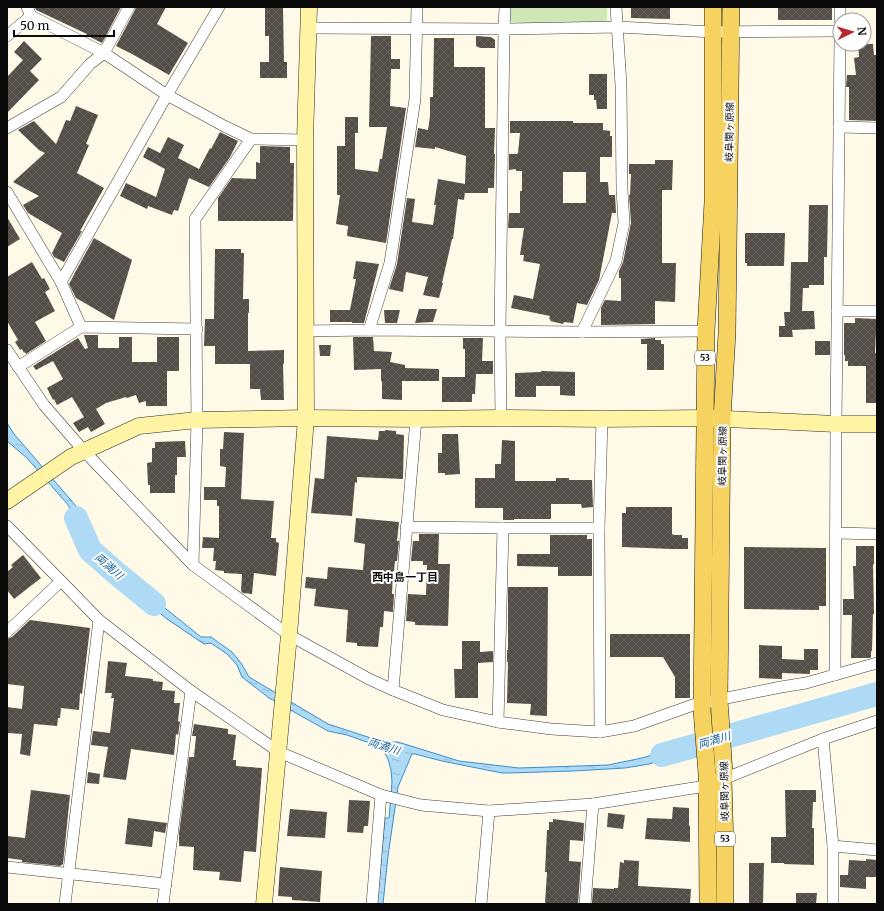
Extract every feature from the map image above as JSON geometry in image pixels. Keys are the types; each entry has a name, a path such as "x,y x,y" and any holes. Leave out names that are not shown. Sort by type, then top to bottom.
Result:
{"main road":[{"name":"岐阜関ヶ原線","path":"713,7 713,202 706,331 705,418 711,706 724,776 725,904"},
{"name":"岐阜関ヶ原線","path":"708,904 706,780 711,706 722,419 727,333 731,7"}],"street":[{"path":"7,128 61,97 90,64 104,53 129,7"},
{"path":"61,282 219,7"},
{"path":"264,904 280,745 306,418 305,140 309,7"},
{"path":"370,330 390,263 415,99 417,7"},
{"path":"502,418 500,331 505,7"},
{"path":"582,332 616,261 624,223 622,189 621,85 616,7"},
{"path":"7,36 29,12 104,53 168,95 251,140 305,140"},
{"path":"309,28 504,29 618,27 712,32 832,31"},
{"path":"835,675 840,52"},
{"path":"839,127 877,128"},
{"path":"193,565 198,420 196,220 251,140"},
{"path":"7,192 61,282 81,327"},
{"path":"837,311 877,311"},
{"path":"18,367 81,327 197,329"},
{"path":"306,331 706,331"},
{"path":"7,350 78,454 193,565 289,635 369,679 443,710 498,722 551,729 600,732 634,726 693,705 711,706 781,687 806,683 877,663"},
{"path":"7,501 78,454 139,426 198,420 306,418 705,418 836,424 877,424"},
{"path":"393,690 416,419"},
{"path":"600,732 599,528 602,419"},
{"path":"7,526 99,620 191,691 280,745 381,795 422,805 488,811 593,804 724,776 877,721"},
{"path":"406,527 599,528"},
{"path":"498,722 503,528"},
{"path":"836,533 877,534"},
{"path":"7,632 61,581"},
{"path":"65,904 99,620"},
{"path":"163,904 191,691"},
{"path":"824,739 833,846 833,904"},
{"path":"372,904 381,795"},
{"path":"585,904 593,804"},
{"path":"481,904 488,811"},
{"path":"833,846 877,850"},
{"path":"7,867 166,884"}],"green space":[{"path":"510,7 607,7 607,27 509,22"}],"water":[{"path":"7,423 14,434 76,506 90,537 124,568 145,592 201,637 211,637 232,652 241,663 249,677 328,724 389,744 398,742 459,761 519,768 608,765 642,758 687,745 693,741 692,750 649,764 625,768 509,773 502,773 412,754 398,787 383,904 377,904 385,818 389,818 392,782 391,770 384,752 375,745 347,735 328,731 269,698 242,677 237,665 227,654 211,643 204,644 167,619 139,596 119,571 85,545 69,506 27,458 7,441"}],"building":[{"path":"35,7 121,7 102,43 86,35 87,34 36,10"},
{"path":"136,7 166,7 157,24 188,43 169,75 116,46"},
{"path":"265,7 283,7 284,62 287,62 287,78 260,78 260,62 269,62 269,36 265,36"},
{"path":"631,7 670,7 670,19 631,18"},
{"path":"778,7 832,7 832,20 778,20"},
{"path":"371,36 391,36 391,59 400,59 400,69 391,69 390,106 406,108 386,243 347,236 348,226 336,224 340,195 337,195 337,146 345,146 345,117 358,117 358,133 355,133 355,169 378,172 380,159 382,159 387,127 369,127"},
{"path":"476,36 491,37 495,40 495,48 480,48 476,46"},
{"path":"434,38 454,38 454,67 485,67 485,128 495,128 494,188 488,188 488,193 465,192 464,200 458,199 453,239 439,298 423,295 428,277 406,272 403,292 389,289 397,264 407,198 415,199 412,222 433,225 438,179 465,184 466,156 435,147 435,149 415,147 418,128 428,130 430,97 433,97"},
{"path":"24,41 42,59 30,71 39,80 7,113 7,77 23,60 14,52"},
{"path":"873,44 874,55 877,55 877,121 849,120 849,87 846,87 847,75 856,75 854,58 859,57 859,52 872,52"},
{"path":"589,74 607,74 607,109 597,109 594,95 589,95"},
{"path":"76,106 98,115 86,144 89,145 77,173 104,188 64,262 54,257 52,253 62,233 28,213 23,205 39,196 13,182 45,153 39,150 18,130 34,121 56,144 66,120 70,121"},
{"path":"510,121 573,121 573,123 603,123 603,130 610,131 610,136 612,136 612,157 600,157 600,182 608,182 609,195 615,195 616,213 612,213 599,280 587,305 577,303 573,323 564,322 563,324 550,321 550,316 511,308 514,295 533,299 540,264 523,261 524,255 520,255 524,228 508,228 509,213 520,213 520,191 522,191 522,171 516,171 516,169 509,170 509,154 518,153 520,133 510,133","holes":["563,172 586,172 586,203 563,203"]},
{"path":"220,132 238,141 230,157 209,187 189,178 178,211 174,210 172,215 148,206 147,209 120,196 126,183 156,197 165,169 143,157 148,147 160,153 168,137 184,145 178,158 199,169"},
{"path":"260,146 290,147 290,163 294,163 293,221 218,221 218,198 232,178 256,179 256,162 260,163"},
{"path":"655,160 673,160 672,190 662,190 662,263 676,263 675,302 655,301 655,324 601,325 601,308 605,300 621,301 621,278 619,278 619,271 623,262 631,223 629,195 631,174 629,174 629,164 655,164"},
{"path":"809,205 828,205 827,257 824,257 824,285 809,285 809,288 803,288 802,311 814,311 815,329 792,330 793,337 779,337 779,326 785,326 784,312 790,312 791,262 808,262"},
{"path":"7,217 20,239 7,247"},
{"path":"745,233 785,233 784,266 747,266 747,263 745,263"},
{"path":"94,238 132,260 114,320 76,298 69,284"},
{"path":"215,249 241,249 241,253 244,253 243,299 249,299 248,351 284,350 284,400 261,400 260,389 250,389 250,364 215,364 215,346 204,346 205,319 214,319"},
{"path":"356,261 379,264 364,323 330,322 330,310 350,310 356,279 353,279"},
{"path":"32,262 50,289 45,292 55,311 35,322 46,341 26,354 22,349 20,350 15,342 18,340 7,321 7,277"},
{"path":"419,309 437,309 433,322 415,323"},
{"path":"384,310 400,310 397,323 385,323"},
{"path":"855,318 876,319 877,321 875,353 877,353 877,403 866,403 866,366 848,366 848,361 845,361 844,323 855,323"},
{"path":"84,335 98,335 98,348 119,348 119,337 132,337 132,362 157,362 157,337 179,337 179,371 167,371 167,406 146,406 146,401 139,403 136,395 126,397 106,403 96,409 105,424 91,432 88,427 79,432 73,423 84,417 72,397 57,405 47,388 63,379 53,361 36,370 33,366 78,338 85,349 88,348"},
{"path":"353,337 373,337 374,351 392,352 390,362 405,365 405,368 439,369 439,381 402,381 402,400 382,399 381,369 354,370"},
{"path":"463,338 483,338 482,361 493,361 493,374 476,374 475,394 472,394 472,402 442,402 442,377 465,377 465,349 463,349"},
{"path":"655,338 655,340 661,340 661,344 664,344 664,370 647,370 647,344 641,344 641,339"},
{"path":"815,341 830,341 830,355 815,355"},
{"path":"319,345 331,345 330,356 320,356"},
{"path":"541,371 575,372 575,396 560,395 560,386 536,386 536,397 515,397 515,373"},
{"path":"379,431 396,431 396,434 404,435 403,479 357,477 357,483 355,482 352,516 311,513 315,478 324,479 327,436 378,440"},
{"path":"224,432 244,433 241,499 274,501 271,538 276,538 276,542 279,543 276,576 254,573 252,594 243,593 241,591 242,574 224,573 224,571 215,570 216,561 213,561 214,548 202,548 203,537 219,538 219,506 217,506 217,500 204,500 204,487 225,487 226,467 220,466 220,449 223,449"},
{"path":"442,434 458,434 460,474 445,475 445,473 438,473 438,453 442,453"},
{"path":"502,440 515,441 515,481 556,481 556,478 569,478 569,480 592,480 593,507 582,508 581,504 551,504 551,519 514,520 503,520 503,508 475,508 475,478 495,478 495,464 501,464"},
{"path":"185,441 186,457 177,457 175,493 150,493 147,463 152,462 152,448 155,448 155,442"},
{"path":"626,507 672,507 672,534 682,535 682,538 688,538 688,549 622,547 622,513 626,513"},
{"path":"356,518 399,522 397,561 395,561 393,571 393,612 384,611 383,627 380,627 378,647 357,646 357,643 346,642 348,610 314,606 316,589 305,588 306,577 327,579 328,567 363,570 365,544 354,542"},
{"path":"419,534 439,534 438,564 450,564 448,626 415,625 415,622 406,621 408,594 426,595 427,565 423,565 423,561 411,561 413,541 419,541"},
{"path":"550,535 587,535 587,539 592,539 592,576 558,576 558,567 517,566 517,554 550,554"},
{"path":"856,546 874,546 874,614 872,651 870,658 851,658 852,615 843,615 843,599 854,599 853,566 856,566"},
{"path":"744,547 826,548 826,606 819,606 819,610 744,609"},
{"path":"23,555 41,578 14,599 7,590 7,572 13,567 11,565"},
{"path":"508,587 548,587 547,716 530,715 531,704 507,703"},
{"path":"30,620 90,628 82,694 80,693 79,710 61,708 57,726 34,724 30,756 20,754 22,734 7,733 7,707 22,709 24,686 7,684 7,639 12,637"},
{"path":"610,634 690,634 690,698 675,698 675,677 663,657 610,657"},
{"path":"462,641 480,641 480,652 493,651 493,662 478,663 478,698 455,698 454,669 462,669"},
{"path":"759,645 782,646 782,659 804,660 804,649 818,649 818,670 810,670 810,674 782,673 782,679 759,678"},
{"path":"108,661 127,663 125,676 153,679 153,681 163,682 162,690 175,691 174,703 180,703 178,721 180,722 178,735 176,734 174,755 131,749 126,780 103,777 108,747 91,745 93,731 110,733 114,698 111,698 112,693 105,693"},
{"path":"194,724 228,729 228,734 236,735 233,760 236,760 236,766 262,768 256,852 244,851 241,882 219,880 220,872 193,870 194,847 179,846 179,834 189,757 194,757 196,736 192,736"},
{"path":"88,772 100,774 99,784 87,783"},
{"path":"31,790 70,795 63,864 60,866 22,862 22,860 7,858 7,836 25,838"},
{"path":"785,790 816,790 816,802 813,802 812,828 814,828 814,865 771,863 771,837 786,837"},
{"path":"349,800 370,801 368,826 364,826 363,833 347,832"},
{"path":"673,807 689,808 690,842 645,839 647,818 672,819"},
{"path":"290,809 327,812 325,838 287,836"},
{"path":"608,813 625,815 623,829 607,827"},
{"path":"128,818 167,823 165,833 154,831 152,847 125,844"},
{"path":"553,819 584,823 583,841 570,840 569,861 581,862 578,904 545,904 547,830 549,830 549,822 553,822"},
{"path":"866,859 877,860 877,877 866,877 866,889 840,887 840,875 848,875 849,860 866,861"},
{"path":"624,860 639,861 638,886 691,889 690,904 592,903 593,888 618,888 620,862 624,863"},
{"path":"749,863 764,863 763,904 749,904"},
{"path":"280,867 322,871 320,902 292,900 292,897 278,896"},
{"path":"796,893 817,893 816,904 796,904"}],"waterway":[{"name":"両満川","path":"76,518 90,550 154,604"},
{"name":"両満川","path":"662,755 877,694"}],"district":[{"name":"西中島一丁目","path":"405,577"}]}
